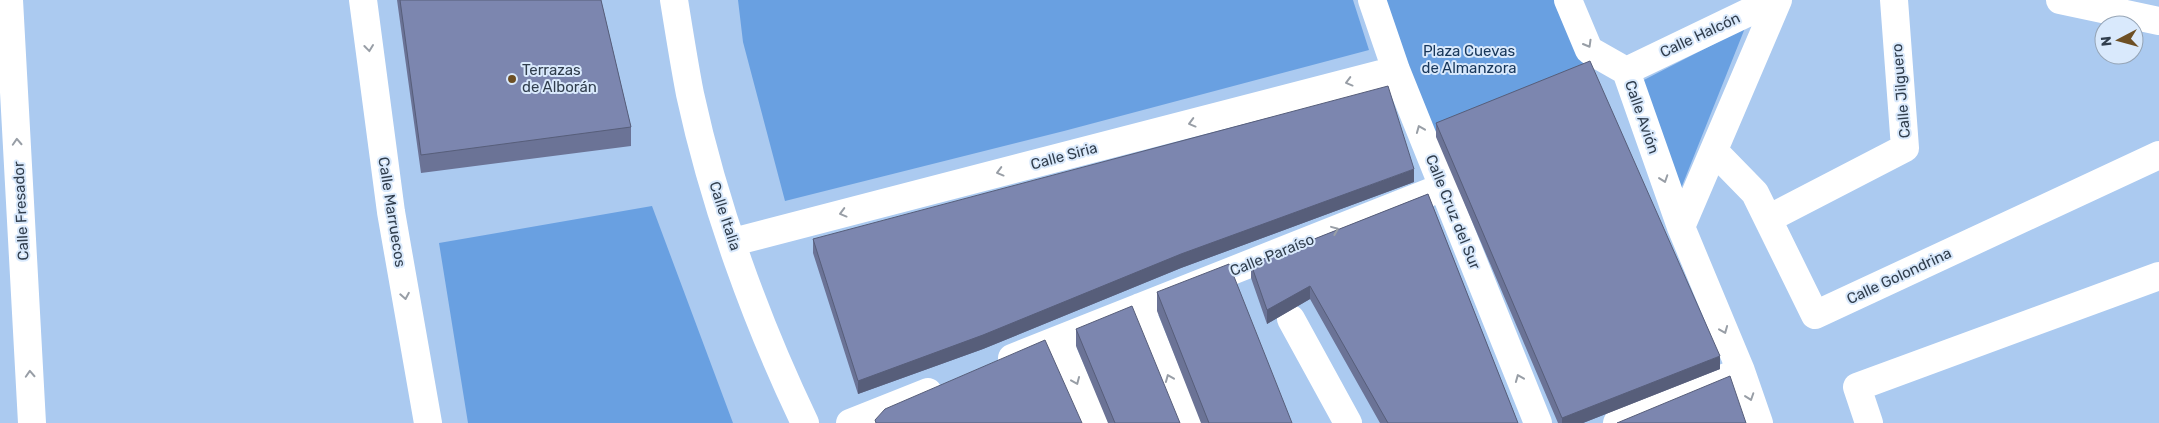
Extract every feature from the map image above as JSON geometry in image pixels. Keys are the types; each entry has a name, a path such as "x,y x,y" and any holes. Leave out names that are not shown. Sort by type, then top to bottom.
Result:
{"street":[{"name":"Calle Fresador","path":"9,0 32,423"},
{"name":"Calle Marruecos","path":"363,0 391,212 428,423"},
{"name":"Calle Italia","path":"674,0 694,111 707,163 756,307 805,423"},
{"name":"Calle Cruz del Sur","path":"1372,0 1396,70 1538,423"},
{"name":"Calle Avión","path":"1568,0 1589,50 1626,70 1681,227 1741,371 1759,423"},
{"name":"Calle Halcón","path":"1626,70 1774,0"},
{"path":"1681,227 1778,0"},
{"name":"Calle Jilguero","path":"1768,219 1905,148 1894,0"},
{"path":"2060,0 2159,21"},
{"name":"Calle Siria","path":"733,242 1396,70"},
{"name":"Calle Golondrina","path":"1714,151 1755,193 1815,315 2159,155"},
{"name":"Calle Paraíso","path":"985,369 1443,186"},
{"path":"1869,423 1857,387 2159,276"},
{"path":"1140,307 1187,423"},
{"path":"1291,319 1348,423"},
{"path":"1058,340 1094,423"},
{"path":"1617,423 1741,371"},
{"path":"850,423 948,384"}],"green space":[{"path":"738,0 1353,0 1369,50 1064,131 785,201 743,42"},
{"name":"Plaza Cuevas de Almanzora","path":"1383,0 1559,0 1590,75 1436,137"},
{"path":"1745,28 1680,191 1640,82"},
{"path":"652,206 733,423 468,423 439,243"}],"building":[{"name":"Terrazas de Alborán","path":"400,0 601,0 631,127 421,155"},
{"path":"1590,61 1720,356 1562,418 1436,123"},
{"path":"1388,86 1414,169 1181,254 983,335 858,381 813,239"},
{"path":"1428,194 1518,423 1388,423 1310,286 1267,310 1251,264"},
{"path":"1229,264 1292,423 1209,423 1157,292"},
{"path":"1132,306 1180,423 1115,423 1076,329"},
{"path":"1045,340 1082,423 876,423 875,420 885,409"},
{"path":"1730,376 1746,423 1617,423"}],"place":[{"name":"Terrazas de Alborán","path":"512,79"}]}
